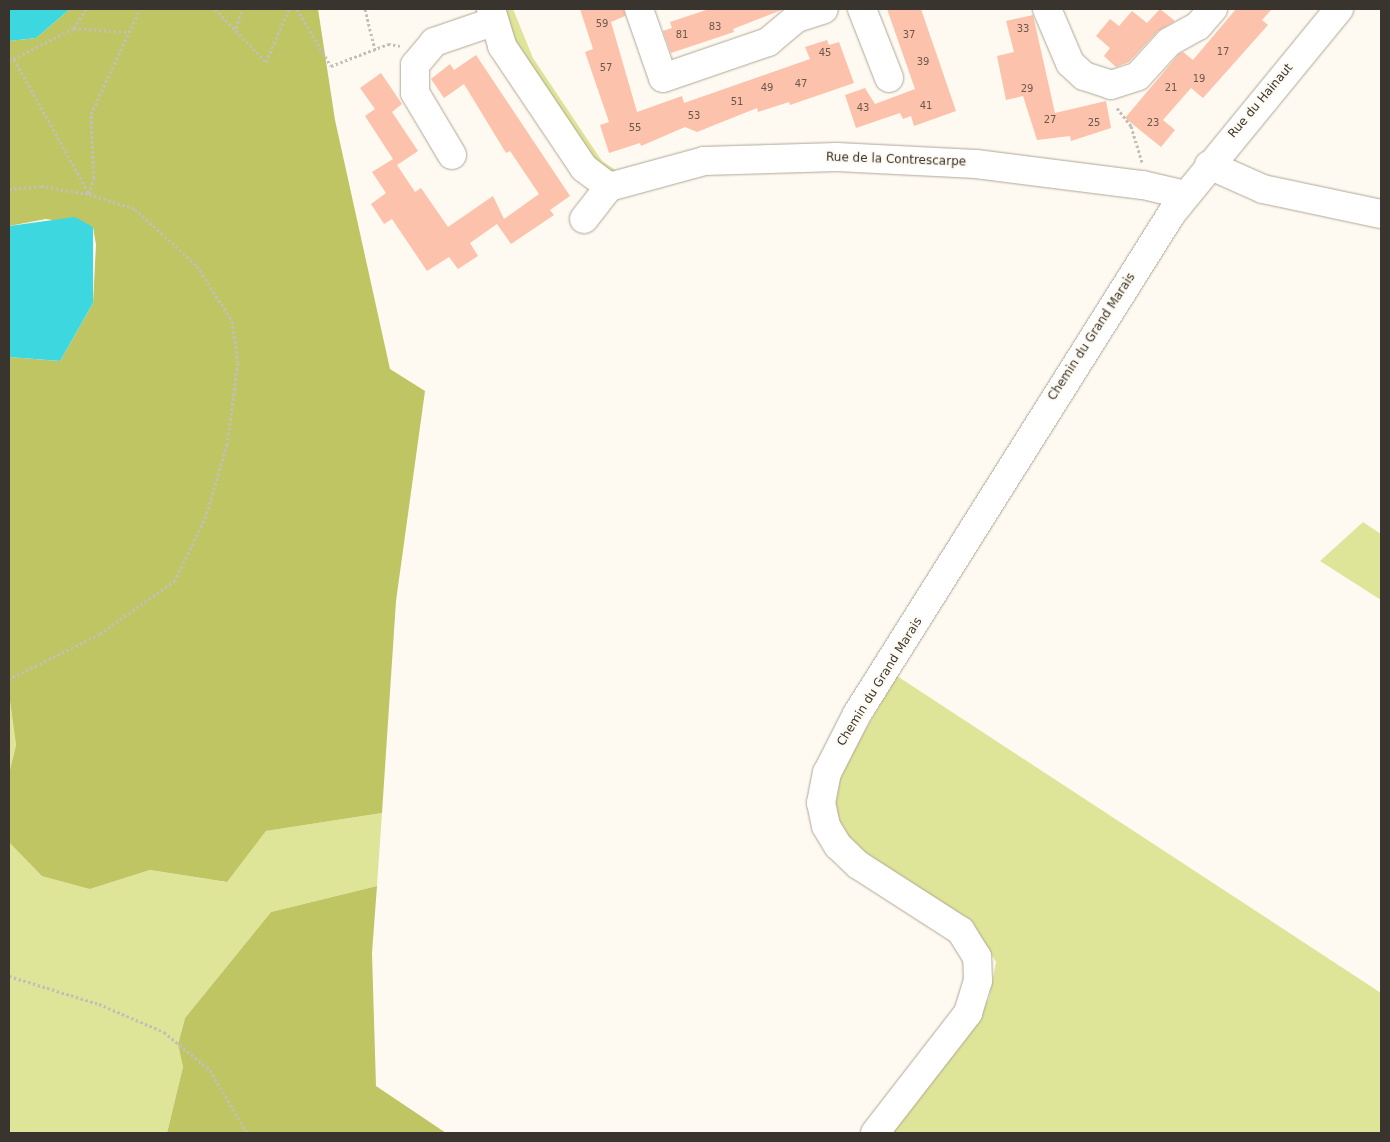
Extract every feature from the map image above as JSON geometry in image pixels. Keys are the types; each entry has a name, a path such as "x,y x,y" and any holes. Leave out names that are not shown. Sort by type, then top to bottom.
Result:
{"street":[{"path":"639,9 663,78 768,42 797,18 824,9"},
{"path":"862,9 889,78"},
{"path":"1047,9 1070,63 1084,76 1112,85 1138,76 1169,42 1198,26 1213,9"},
{"name":"Rue du Hainaut","path":"1185,195 1339,9"},
{"path":"452,155 414,88 413,71 421,53 441,38 491,15 502,46 584,168 609,187 584,219"},
{"name":"Rue de la Contrescarpe","path":"609,187 704,161 837,157 976,164 1143,184 1185,195"},
{"path":"1209,165 1263,189 1381,214"},
{"name":"Chemin du Grand Marais","path":"875,1133 968,1013 978,981 977,957 961,931 858,865 838,846 824,816 823,783 857,714 1185,195"}],"path":[{"path":"9,61 74,28 86,9"},
{"path":"89,194 94,178 91,114 126,32 140,9"},
{"path":"215,9 236,28 266,62 289,9"},
{"path":"236,28 242,9"},
{"path":"297,9 331,66 392,44 421,53"},
{"path":"364,9 374,50"},
{"path":"74,28 126,32"},
{"path":"14,59 89,194"},
{"path":"1112,85 1118,113 1131,126 1142,161 1143,184"},
{"path":"9,189 41,186 89,194 135,210 197,266 232,321 238,363 227,444 206,516 175,580 100,634 9,679"},
{"path":"9,976 99,1004 164,1032 210,1070 247,1133"}],"green space":[{"path":"70,9 318,9 335,120 390,369 425,391 396,601 382,813 266,831 227,882 150,870 90,889 42,876 9,842 9,774 16,745 9,694 9,357 60,361 93,303 96,245 93,227 46,219 9,226 9,41 36,38"},
{"path":"503,9 513,9 533,58 602,161 620,173 602,173 517,54"},
{"path":"1363,522 1381,534 1381,600 1320,561"},
{"path":"897,676 1381,993 1381,1133 888,1133 970,1031 989,998 996,962 971,920 871,863 844,834 833,800 844,766"},
{"path":"9,694 16,745 9,774"},
{"path":"382,813 377,886 271,912 185,1018 178,1043 183,1067 167,1133 9,1133 9,842 90,889 150,870 226,882 266,831"},
{"path":"377,886 372,953 376,1086 446,1133 167,1133 183,1067 178,1044 185,1018 271,912"}],"water":[{"path":"9,9 70,9 36,38 9,41"},
{"path":"75,217 93,227 93,303 60,361 9,357 9,226"}],"building":[{"path":"580,9 624,9 625,16 611,22 637,112 682,96 684,103 810,59 805,47 827,40 829,45 839,42 854,83 790,105 789,102 758,112 757,108 697,132 685,127 641,146 640,143 609,153 600,125 609,122 585,52 593,49"},
{"path":"709,9 784,9 733,29 734,32 671,53 663,31 672,28 670,22"},
{"path":"887,9 921,9 956,111 914,126 911,116 903,119 900,113 856,128 845,95 865,88 875,104 915,89"},
{"path":"1160,9 1175,21 1158,31 1129,62 1116,67 1104,56 1110,48 1096,36 1110,19 1119,26 1132,11 1147,23"},
{"path":"1236,9 1272,9 1262,20 1268,25 1203,98 1191,88 1163,120 1175,130 1161,147 1125,118 1179,54 1183,52 1193,60"},
{"path":"1033,15 1055,113 1106,101 1111,128 1071,141 1070,136 1037,140 1023,96 1006,100 997,56 1014,52 1006,21"},
{"path":"476,55 570,196 550,210 554,215 511,244 497,224 470,243 478,256 458,269 449,257 427,271 392,219 384,224 371,204 386,193 372,172 393,159 365,116 375,109 360,88 381,73 402,104 392,112 418,151 397,165 415,192 421,188 448,227 493,196 504,219 539,194 510,151 506,153 464,84 444,98 431,79 450,64 454,70"}]}
